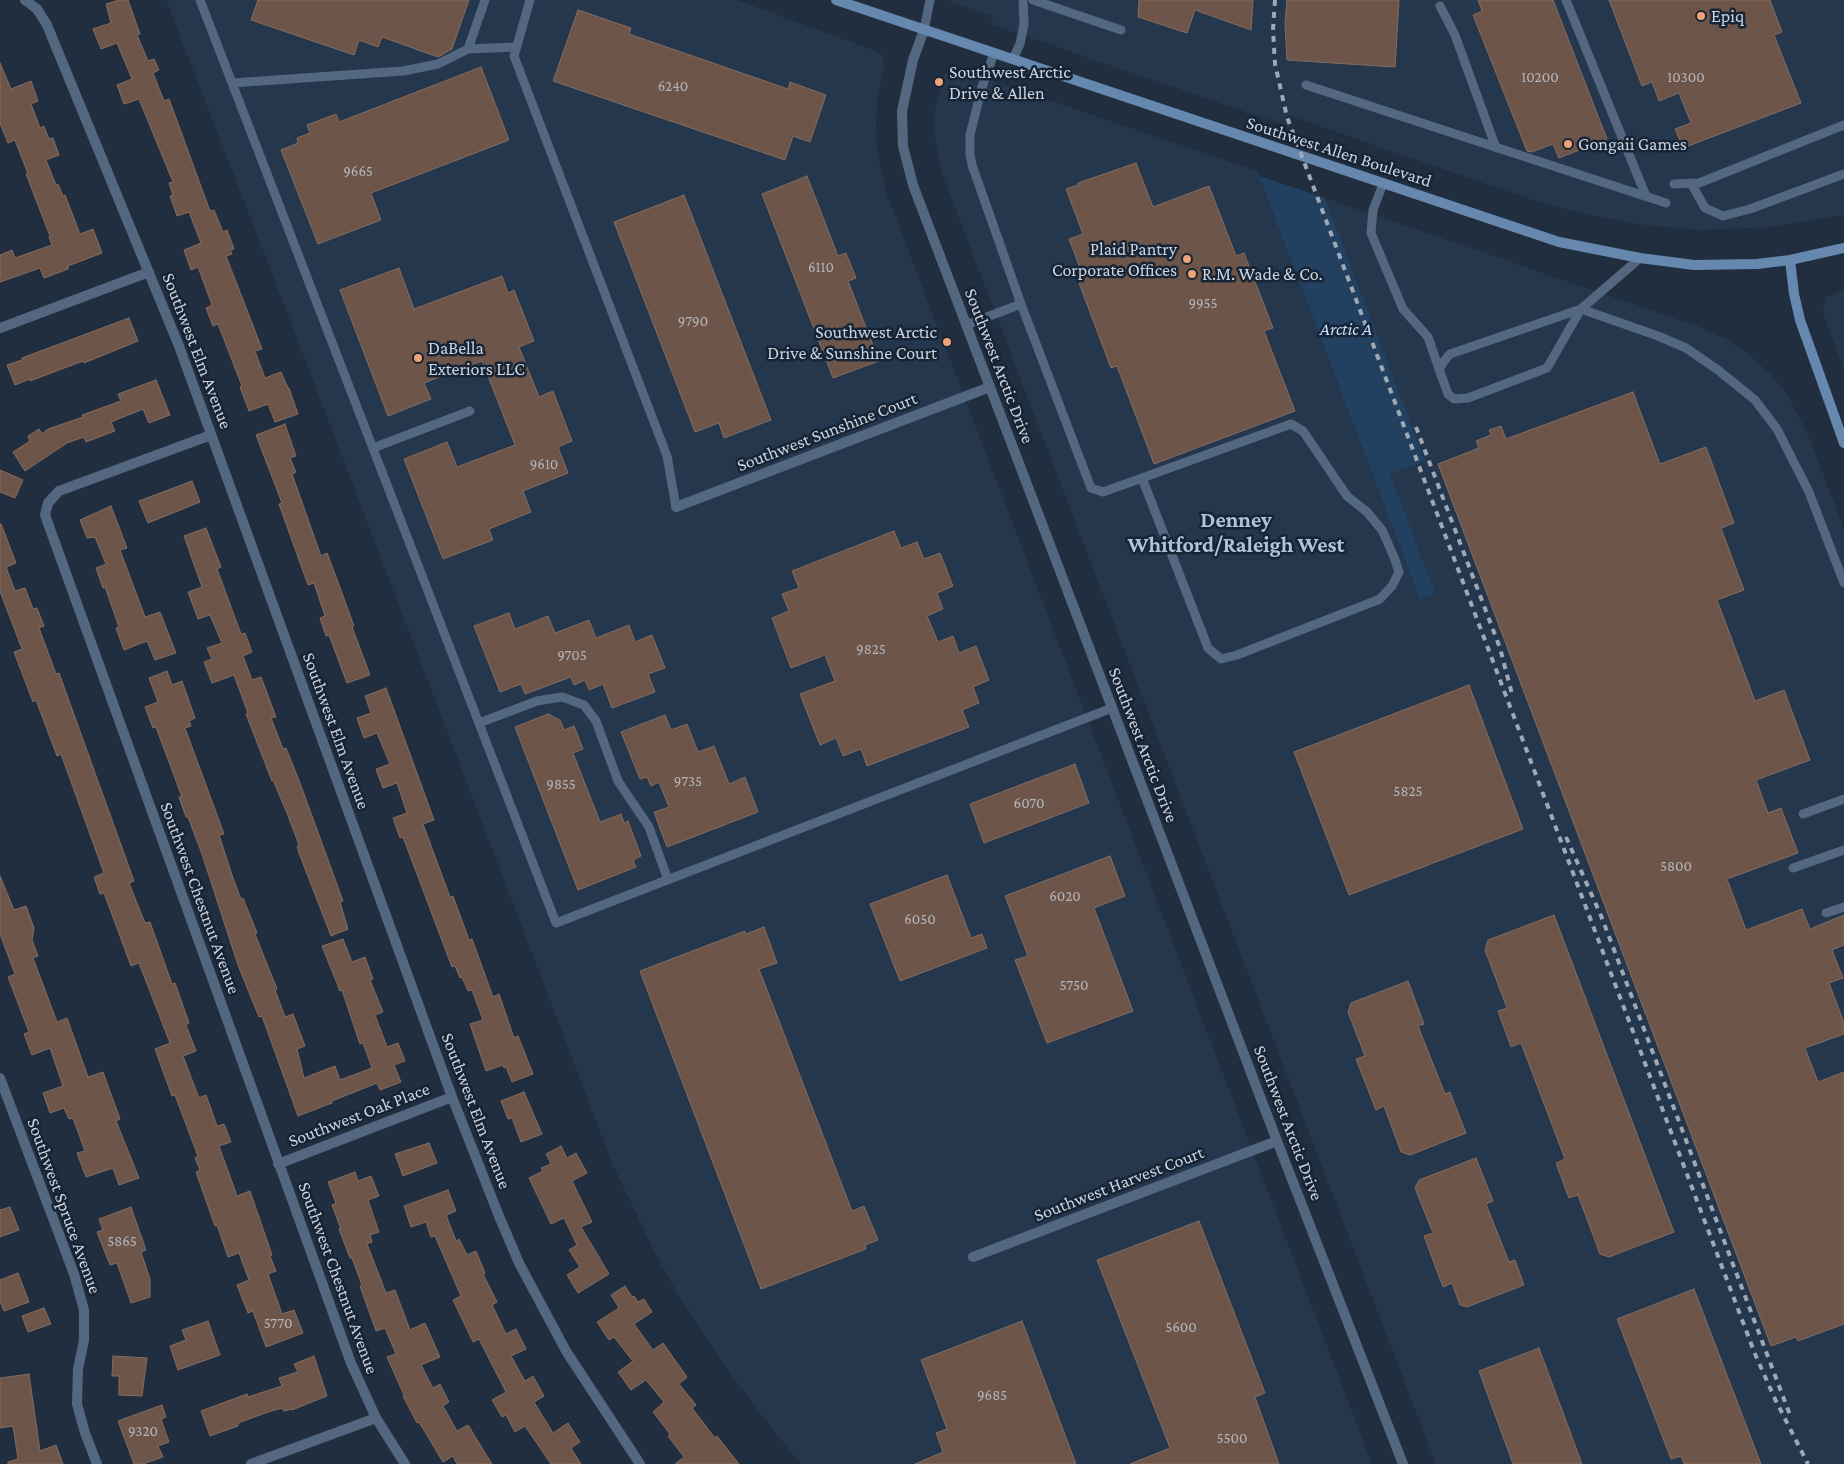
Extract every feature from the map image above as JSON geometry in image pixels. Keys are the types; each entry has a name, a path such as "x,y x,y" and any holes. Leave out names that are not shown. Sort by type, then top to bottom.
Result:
{"main road":[{"name":"Southwest Allen Boulevard","path":"836,0 1559,242 1640,258 1701,265 1757,264 1790,260 1844,248"},
{"path":"1790,260 1794,294 1800,320 1844,444"}],"street":[{"name":"Southwest Elm Avenue","path":"25,0 37,10 47,25 179,346 481,1173 519,1263 566,1350 640,1464"},
{"name":"Southwest Arctic Drive","path":"924,30 913,60 902,111 904,152 912,184 1277,1141 1403,1464"},
{"path":"0,328 149,272"},
{"name":"Southwest Sunshine Court","path":"676,507 990,387"},
{"name":"Southwest Chestnut Avenue","path":"211,435 59,491 48,503 45,515 351,1362 376,1418 405,1464"},
{"name":"Southwest Spruce Avenue","path":"0,1078 74,1274 84,1310 84,1340 78,1369 77,1404 85,1433 97,1464"},
{"name":"Southwest Oak Place","path":"278,1164 452,1096"},
{"name":"Southwest Harvest Court","path":"973,1257 1277,1141"},
{"path":"251,1464 376,1418"}],"lane":[{"path":"200,0 556,923 1112,708"},
{"path":"468,49 485,0"},
{"path":"530,0 514,56 667,456 676,507"},
{"path":"924,30 930,0"},
{"path":"1013,59 1020,44 1024,24 1023,0"},
{"path":"1033,0 1122,30"},
{"path":"1566,0 1646,196"},
{"path":"1440,6 1455,36 1496,148"},
{"path":"232,83 403,71 438,64 468,49 516,47"},
{"path":"994,53 982,87 970,135 972,165 1021,304 1091,488 1103,492 1291,424 1303,431 1347,496 1367,512 1382,530 1394,557 1398,572 1392,586 1380,599 1221,659 1208,648 1205,642 1142,478"},
{"path":"1306,85 1666,203"},
{"path":"1674,184 1699,183 1844,126"},
{"path":"1691,183 1705,208 1723,216 1750,210 1844,174"},
{"path":"1383,184 1373,210 1371,233 1403,309 1428,337 1448,394 1454,399 1468,398 1547,368 1582,308 1640,258"},
{"path":"966,325 1021,304"},
{"path":"1439,369 1450,354 1582,308 1686,348 1718,370 1755,400 1777,429 1809,492 1844,583"},
{"path":"373,448 470,411"},
{"path":"479,723 537,701 562,697 584,705 596,721 618,781 649,827 668,880"},
{"path":"1803,814 1844,798"},
{"path":"1793,868 1844,850"},
{"path":"1826,913 1844,907"}],"shaded area":[{"path":"166,0 737,0 878,52 883,56 884,67 877,100 876,126 877,149 886,192 1372,1464 801,1464 792,1454 731,1375 680,1298 656,1255 613,1165"},
{"path":"947,0 1844,0 1844,215 1771,227 1701,230 1644,225 1584,214 1533,200 1287,115 1290,127 990,24 993,16"},
{"path":"955,68 1257,171 1420,599 1435,593 1389,474 1424,460 1325,198 1700,327 1728,340 1749,354 1772,376 1786,393 1806,430 1844,529 1844,1464 1436,1464 941,171 935,138 935,111 943,76"},
{"path":"1844,290 1844,369 1824,317 1823,308 1826,297"}],"green space":[{"name":"Arctic A","path":"1259,176 1325,198 1425,461 1390,474 1435,593 1420,599"}],"building":[{"path":"119,0 128,0 140,34 137,35 148,61 154,59 159,70 153,73 164,101 169,99 210,211 214,210 223,232 227,230 234,249 230,250 232,254 226,256 262,349 255,351 265,378 281,372 298,414 275,422 268,404 249,411 240,387 242,386 218,324 213,326 206,308 212,305 198,267 191,270 184,250 201,243 189,212 177,216 170,196 173,195 169,183 173,182 139,99 124,104 117,85 132,79 117,43 101,49 93,29 111,23 106,4"},
{"path":"258,0 469,0 452,49 438,57 382,37 378,47 359,40 354,55 251,20"},
{"path":"1139,0 1253,0 1251,30 1195,10 1187,33 1138,17"},
{"path":"1287,0 1399,0 1395,67 1287,60 1285,24"},
{"path":"1478,0 1553,0 1607,139 1559,158 1553,144 1532,152 1527,151 1473,15 1482,11"},
{"path":"1609,0 1770,0 1782,32 1774,35 1801,103 1683,148 1675,129 1691,123 1679,93 1659,101 1652,82 1642,86"},
{"path":"578,10 631,28 629,34 788,89 790,82 826,95 810,142 793,136 785,160 553,81"},
{"path":"0,63 11,89 31,81 38,101 31,104 40,128 44,126 49,139 53,138 59,155 46,160 56,185 58,184 63,196 65,195 80,234 93,229 102,253 68,266 68,269 44,278 40,268 0,282 0,255 12,250 15,258 52,245 15,140 8,143 0,123"},
{"path":"481,67 509,140 371,193 381,220 318,244 281,150 298,143 297,138 310,133 307,125 336,114 339,122"},
{"path":"1136,163 1153,207 1209,186 1236,256 1244,253 1273,328 1264,331 1295,411 1154,464 1117,366 1111,368 1079,283 1085,281 1069,239 1083,234 1066,189"},
{"path":"807,176 838,256 846,253 856,278 848,281 879,361 833,378 762,194"},
{"path":"684,195 771,420 724,438 719,423 695,432 614,222"},
{"path":"399,268 414,309 502,276 508,293 514,290 534,341 519,347 539,397 553,391 572,441 558,447 568,473 523,491 531,512 489,529 493,540 443,559 404,459 447,442 457,467 515,445 482,361 424,383 431,399 388,416 340,290"},
{"path":"129,318 138,341 84,363 83,361 15,385 7,365"},
{"path":"156,380 170,415 149,423 143,409 111,422 115,431 86,442 84,437 67,443 25,471 13,452 30,441 28,436 39,429 42,434 48,429 83,417 82,415 121,401 118,394"},
{"path":"1633,392 1660,464 1706,447 1734,523 1721,528 1744,590 1717,600 1755,701 1784,690 1810,760 1756,780 1768,813 1781,808 1798,853 1727,879 1746,930 1802,909 1810,929 1844,915 1844,945 1832,950 1843,978 1829,983 1844,1023 1844,1034 1805,1048 1818,1082 1844,1072 1844,1324 1798,1341 1796,1337 1771,1346 1438,464 1479,448 1476,441 1491,435 1489,430 1501,426 1506,439"},
{"path":"285,424 296,456 290,458 296,472 292,474 321,556 327,553 370,675 347,683 329,635 326,636 320,618 325,616 314,583 308,585 279,504 282,503 256,435"},
{"path":"0,470 23,480 15,498 0,492"},
{"path":"192,481 200,502 148,523 139,501"},
{"path":"111,506 127,548 120,550 145,617 160,612 176,653 155,660 147,641 124,650 116,628 119,627 96,568 106,564 95,537 87,538 80,520"},
{"path":"0,524 16,563 6,567 15,591 25,588 33,609 37,608 44,626 39,628 56,674 59,673 134,881 129,883 145,923 150,922 172,984 175,983 189,1023 186,1025 196,1051 183,1056 199,1098 206,1095 217,1126 224,1124 231,1142 219,1146 237,1196 250,1191 272,1255 270,1256 276,1271 268,1274 282,1314 294,1310 303,1333 266,1347 253,1311 248,1313 237,1285 249,1280 239,1253 228,1257 217,1225 215,1226 196,1172 200,1170 195,1158 198,1156 175,1095 172,1096 155,1049 170,1043 139,963 131,966 104,893 100,894 94,877 104,873 61,754 57,756 36,700 33,702 14,652 22,649 0,591"},
{"path":"206,528 221,567 217,569 241,634 245,633 252,652 243,656 252,680 261,677 276,717 271,718 283,749 286,748 300,783 343,901 340,902 348,929 331,936 299,853 297,846 299,845 287,813 272,781 246,714 248,713 234,675 212,683 204,662 212,659 207,648 222,643 210,615 198,619 188,592 202,587 184,536"},
{"path":"894,531 901,548 917,542 924,559 940,553 953,586 937,593 943,609 927,616 938,642 953,636 959,653 976,646 989,680 973,687 979,703 962,710 969,727 867,766 861,749 843,756 836,738 820,745 800,694 835,681 825,655 791,668 772,618 789,611 782,594 799,588 792,571"},
{"path":"509,613 515,629 548,616 555,633 589,620 596,638 629,625 635,642 652,635 665,668 648,674 655,692 612,708 603,684 589,690 585,680 574,685 571,677 525,694 521,684 500,692 474,626"},
{"path":"167,671 172,685 182,681 195,718 189,721 191,726 185,728 224,834 219,835 233,878 257,933 255,934 277,989 275,990 285,1017 293,1014 305,1046 297,1049 304,1078 335,1066 340,1080 372,1068 363,1043 360,1044 342,990 340,991 322,946 343,939 352,962 365,957 373,979 370,980 383,1012 375,1015 387,1047 398,1043 405,1061 394,1065 401,1082 380,1090 377,1083 298,1116 262,1016 259,1017 238,965 202,854 188,817 186,817 179,797 182,797 156,727 153,728 145,707 158,702 149,678"},
{"path":"1469,685 1523,829 1349,895 1294,752"},
{"path":"386,688 434,820 423,824 450,897 453,896 469,940 472,939 493,997 499,994 514,1038 518,1036 533,1074 512,1082 506,1067 504,1068 503,1065 486,1071 470,1024 483,1020 472,990 468,991 455,966 452,967 403,837 400,838 393,818 407,813 397,783 383,788 376,769 390,764 377,733 364,738 357,718 371,713 365,696"},
{"path":"548,714 560,720 564,730 574,726 583,749 573,753 600,822 621,814 624,823 628,821 641,856 633,860 636,867 578,890 515,727"},
{"path":"665,715 671,730 687,724 698,752 714,746 729,784 745,777 758,812 667,847 654,812 669,807 659,782 651,786 647,777 640,779 621,732"},
{"path":"1075,764 1089,803 984,843 970,804"},
{"path":"1110,856 1125,896 1094,908 1133,1011 1047,1043 1015,960 1028,956 1005,896"},
{"path":"947,875 971,938 982,934 987,948 900,981 870,904"},
{"path":"0,876 14,910 26,906 34,928 32,940 38,956 33,958 57,1022 67,1018 88,1077 103,1072 120,1119 116,1121 139,1178 119,1185 113,1168 86,1177 77,1153 85,1151 73,1118 69,1119 64,1108 50,1113 43,1093 63,1086 50,1048 32,1055 24,1034 29,1032 8,977 15,974 0,934"},
{"path":"1554,915 1674,1232 1609,1257 1600,1254 1578,1195 1569,1198 1556,1163 1565,1159 1521,1043 1511,1047 1498,1011 1507,1008 1485,950 1488,940"},
{"path":"764,927 777,963 759,969 852,1211 864,1206 878,1240 865,1245 866,1249 761,1289 640,971 745,931 746,934"},
{"path":"1408,981 1424,1024 1418,1026 1445,1094 1450,1092 1466,1133 1410,1155 1401,1152 1384,1106 1376,1110 1356,1059 1365,1056 1348,1012 1351,1003"},
{"path":"524,1092 542,1134 521,1142 512,1118 508,1119 501,1101"},
{"path":"429,1143 437,1163 403,1176 395,1154"},
{"path":"561,1146 567,1158 576,1153 587,1173 572,1181 592,1222 581,1227 609,1274 578,1293 567,1275 580,1267 569,1250 577,1245 564,1218 551,1224 529,1178 543,1171 541,1168 551,1164 546,1154"},
{"path":"1476,1158 1493,1201 1486,1204 1509,1262 1515,1260 1524,1285 1467,1307 1460,1305 1452,1283 1443,1287 1424,1236 1433,1233 1415,1188 1419,1180"},
{"path":"355,1172 358,1181 371,1176 379,1196 368,1200 379,1232 370,1235 372,1242 367,1244 386,1293 395,1290 410,1330 425,1323 440,1357 421,1365 433,1388 440,1384 449,1402 443,1406 457,1431 468,1425 492,1464 457,1464 453,1456 443,1462 419,1422 417,1423 403,1396 387,1357 396,1354 385,1328 376,1331 360,1286 362,1285 339,1229 341,1229 332,1205 336,1203 328,1182"},
{"path":"448,1190 456,1211 446,1215 456,1241 459,1239 467,1255 476,1251 485,1273 483,1274 497,1302 492,1305 506,1334 516,1329 526,1349 511,1356 525,1381 533,1376 544,1396 534,1402 553,1433 568,1423 580,1442 571,1448 581,1464 551,1464 525,1426 515,1432 506,1415 502,1417 492,1400 506,1392 479,1339 473,1342 453,1300 461,1296 435,1236 431,1237 426,1222 411,1227 404,1206"},
{"path":"10,1207 19,1230 0,1237 0,1210"},
{"path":"131,1207 146,1250 141,1252 150,1279 150,1297 131,1303 117,1263 110,1265 97,1232 103,1230 99,1219"},
{"path":"1199,1221 1265,1393 1255,1397 1279,1464 1130,1464 1170,1448 1097,1260"},
{"path":"18,1273 29,1302 4,1311 0,1301 0,1280"},
{"path":"625,1286 632,1297 634,1296 638,1302 644,1299 652,1312 634,1324 653,1350 663,1343 687,1377 679,1384 696,1405 692,1408 715,1438 717,1436 739,1464 675,1464 684,1457 668,1436 670,1434 653,1412 664,1402 646,1380 631,1390 618,1372 633,1361 614,1337 609,1340 597,1322 619,1308 611,1295"},
{"path":"1694,1289 1761,1464 1684,1464 1681,1456 1671,1459 1617,1319"},
{"path":"44,1308 51,1324 28,1332 22,1316"},
{"path":"208,1321 220,1355 178,1370 170,1346 186,1340 182,1330"},
{"path":"1022,1321 1076,1464 915,1464 943,1452 936,1433 947,1429 921,1360"},
{"path":"1539,1348 1582,1464 1513,1464 1479,1371"},
{"path":"113,1356 147,1358 142,1396 119,1395 119,1376 112,1376"},
{"path":"314,1356 327,1396 292,1410 284,1411 282,1408 268,1412 210,1436 201,1411 247,1394 248,1397 282,1386 279,1378 298,1372 294,1364"},
{"path":"29,1374 40,1451 56,1445 63,1464 8,1464 8,1462 18,1459 13,1426 0,1428 0,1378"},
{"path":"162,1405 166,1417 161,1419 169,1442 158,1446 163,1457 143,1464 134,1464 118,1421"}],"railway":[{"path":"1275,0 1273,30 1275,64 1287,117 1755,1354 1775,1399 1808,1464"},
{"path":"1416,427 1500,648 1513,698"},
{"path":"1566,837 1602,918 1790,1415"}],"place":[{"name":"Epiq","path":"1701,16"},
{"name":"Southwest Arctic Drive & Allen","path":"939,82"},
{"name":"Gongaii Games","path":"1568,144"},
{"name":"Plaid Pantry Corporate Offices","path":"1187,259"},
{"name":"R.M. Wade & Co.","path":"1192,274"},
{"name":"Southwest Arctic Drive & Sunshine Court","path":"947,342"},
{"name":"DaBella Exteriors LLC","path":"418,358"}],"district":[{"name":"Denney Whitford/Raleigh West","path":"1236,532"}]}
